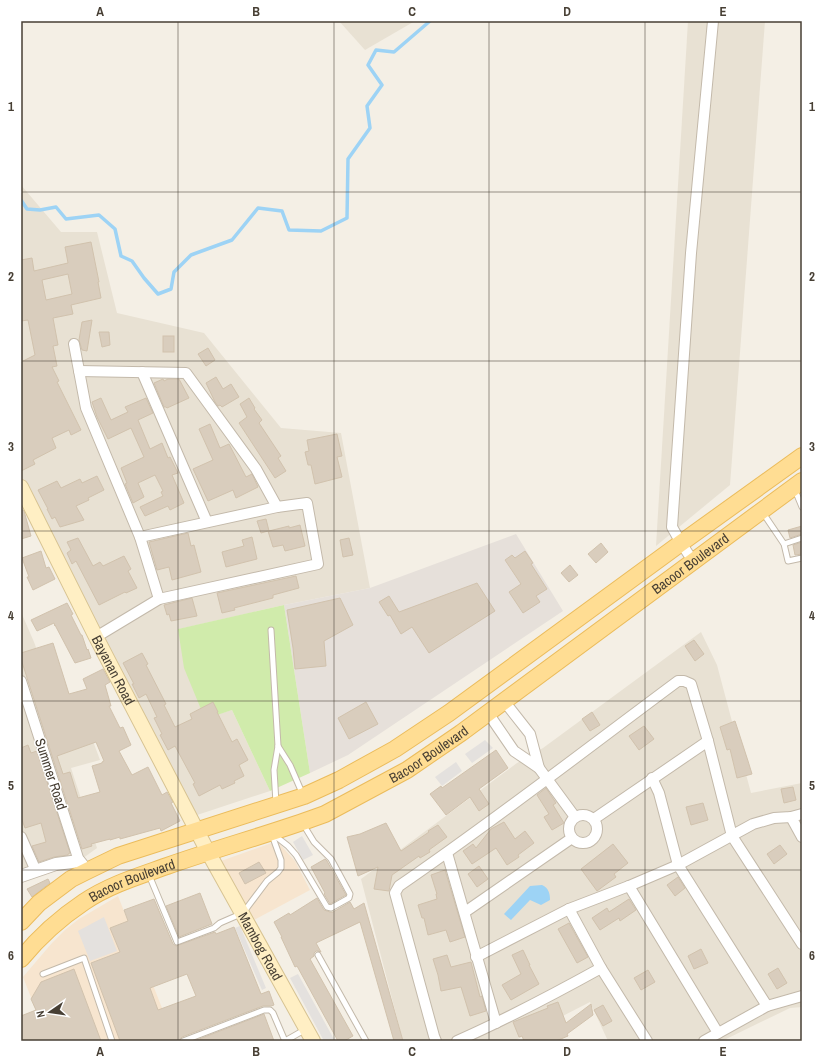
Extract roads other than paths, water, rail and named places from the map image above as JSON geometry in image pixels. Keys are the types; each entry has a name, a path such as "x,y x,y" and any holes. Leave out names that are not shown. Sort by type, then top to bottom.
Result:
{"main road":[{"name":"Bacoor Boulevard","path":"21,922 39,903 72,879 83,866 198,831 316,792 396,749 449,713 802,456"},
{"name":"Bacoor Boulevard","path":"21,959 33,945 57,923 84,902 121,883 148,872 325,814 408,770 488,713 798,484"},
{"name":"Bayanan Road","path":"21,487 96,637 208,852"},
{"name":"Mambog Road","path":"208,852 310,1035"}],"street":[{"path":"693,561 672,527 691,253 713,21"},
{"path":"74,344 86,408 140,537 159,599"},
{"path":"79,371 186,373 256,469 277,507"},
{"path":"142,372 207,522"},
{"path":"96,637 159,599 318,564 306,503 277,507 140,537"},
{"path":"436,1041 395,893 398,886 447,853 547,780 678,681 684,681 691,684 708,741 732,836 802,944"},
{"name":"Summer Road","path":"22,686 83,866"},
{"path":"504,701 530,734 538,768"},
{"path":"488,713 514,751 538,768 575,817"},
{"path":"594,819 708,741"},
{"path":"652,778 659,793 678,865 767,1006"},
{"path":"583,814 591,816 594,819 598,827 596,836 593,840 580,843 572,838 570,834 570,824 575,817 583,814"},
{"path":"476,957 569,909 678,865 753,824 774,818 791,817 802,814"},
{"path":"791,817 802,837"},
{"path":"21,837 36,871"},
{"path":"465,912 572,838"},
{"path":"447,853 496,1023"},
{"path":"21,876 56,864 83,866"},
{"path":"629,886 718,1033"},
{"path":"569,909 601,968 647,1041"},
{"path":"457,1041 553,995 601,968"},
{"path":"704,1041 767,1006 802,996"}],"lane":[{"path":"798,484 802,507"},
{"path":"762,511 784,544 788,561 802,558"},
{"path":"784,544 802,538"},
{"path":"271,630 278,746 274,770 276,806"},
{"path":"278,746 290,765 304,796"},
{"path":"270,832 288,846 296,855 327,907 331,908 349,898 350,894 332,859 314,842 302,822"},
{"path":"148,872 177,942 214,928 220,923 243,913 267,881 278,872 281,868 281,860 270,832"},
{"path":"318,955 366,1041"},
{"path":"43,974 84,958 112,1041"},
{"path":"185,1041 264,1010 270,1010 273,1013 285,1041 310,1035"}],"water":[{"path":"542,885 549,891 550,900 541,905 530,900 511,920 504,914 530,886"}],"waterway":[{"path":"21,200 27,209 40,210 56,207 66,219 99,215 115,229 121,256 132,261 158,294 171,289 174,272 191,255 232,240 258,208 282,211 289,230 321,231 347,218 348,159 370,128 367,106 382,85 368,65 376,50 394,52 430,21"}]}
